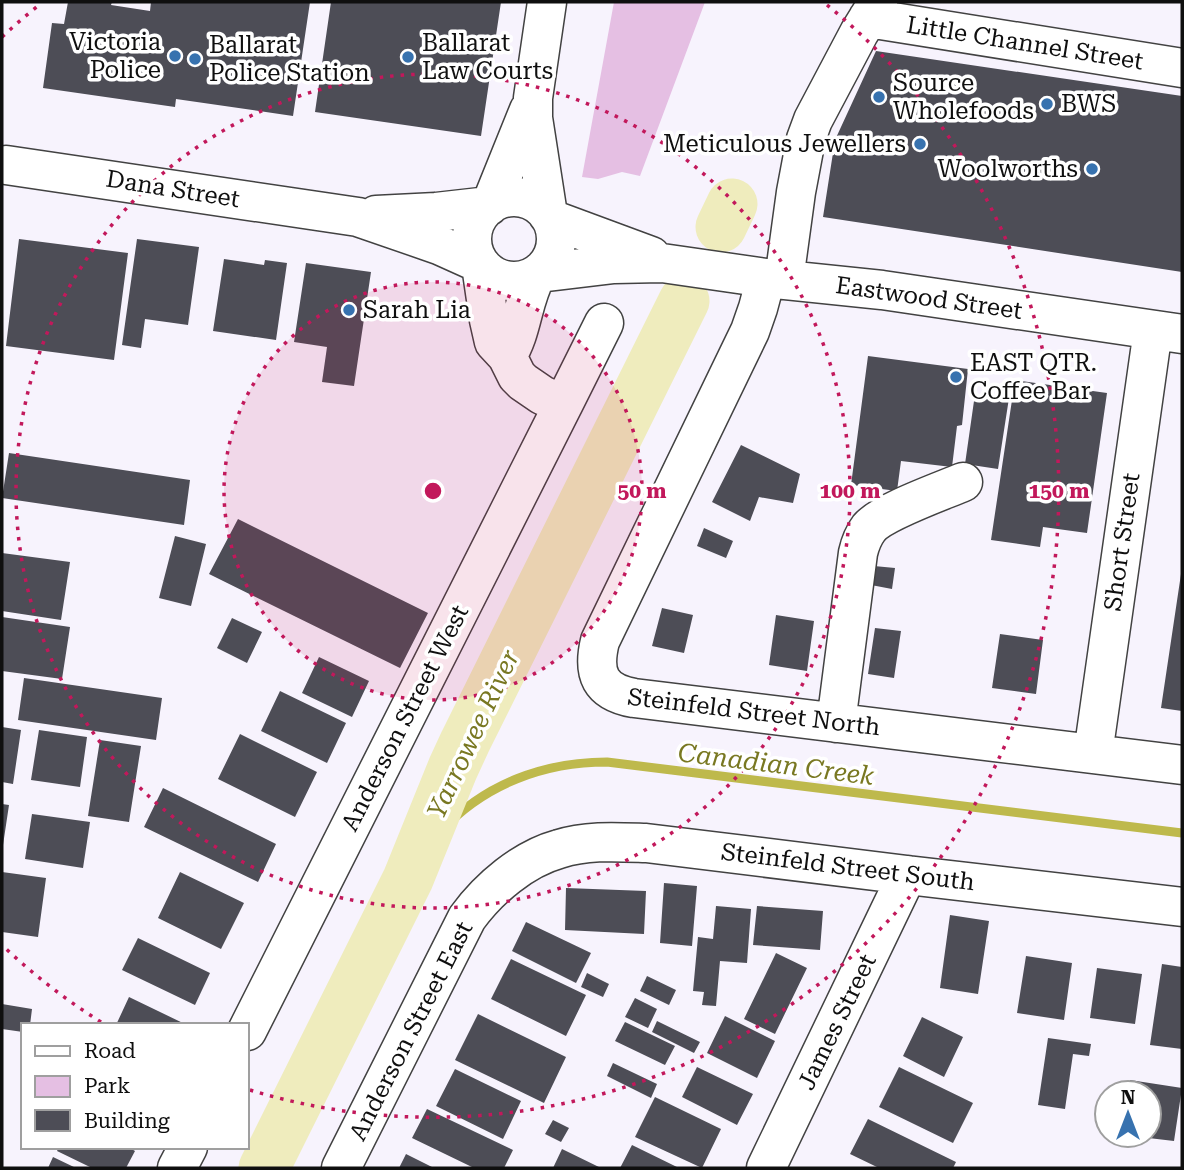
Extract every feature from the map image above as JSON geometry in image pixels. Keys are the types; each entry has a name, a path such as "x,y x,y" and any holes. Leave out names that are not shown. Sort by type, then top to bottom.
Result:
{"street":[{"path":"547,2 533,98 533,129 549,217"},
{"path":"775,279 806,139 813,120 873,10"},
{"name":"Little Channel Street","path":"873,10 1182,68"},
{"path":"533,98 519,139 490,205 478,218 473,233 473,248 480,264 492,336 497,346 507,356 517,376 531,389 563,405"},
{"name":"Dana Street","path":"3,160 340,214 439,245 480,264"},
{"path":"490,205 506,198 522,198 537,204 554,227 556,244 551,260 538,274 526,299 515,342 507,356"},
{"name":"Dana Street","path":"340,214 405,214 490,205"},
{"name":"Eastwood Street","path":"549,217 676,265"},
{"name":"Eastwood Street","path":"538,274 626,263 676,265 893,292 1168,332"},
{"path":"480,264 495,276 512,281 538,274"},
{"name":"Steinfeld Street North","path":"775,279 758,308 750,331 600,641 597,666 605,686 625,696 1182,765"},
{"name":"Anderson Street West","path":"248,1029 604,323"},
{"name":"Short Street","path":"1093,754 1168,332"},
{"path":"836,723 862,540 869,528 882,518 963,482"},
{"name":"Steinfeld Street South","path":"518,870 544,854 587,843 646,843 1182,907"},
{"name":"Anderson Street East","path":"341,1168 467,918 486,896 518,870"},
{"name":"James Street","path":"766,1168 907,875"},
{"path":"177,1168 187,1149"}],"green space":[{"path":"614,2 705,2 640,176 622,172 598,179 582,177"}],"building":[{"name":"Victoria Police","path":"68,2 112,2 111,5 150,11 151,2 310,2 293,116 176,99 175,107 43,88 52,23 64,24"},
{"name":"Ballarat Law Courts","path":"331,2 501,2 481,136 315,112"},
{"path":"876,51 1182,96 1182,272 823,217 835,140"},
{"path":"19,239 128,253 114,360 6,346"},
{"path":"137,239 199,247 188,325 145,319 141,348 122,345"},
{"path":"224,259 264,265 265,260 287,263 276,340 213,331"},
{"path":"306,263 371,272 354,386 322,382 327,347 294,342"},
{"path":"868,356 968,369 962,425 957,426 952,467 901,461 897,491 851,485"},
{"path":"1015,380 1107,393 1087,533 1043,527 1040,547 991,540"},
{"path":"975,394 1009,398 998,469 965,464"},
{"path":"741,445 800,474 793,503 759,497 750,521 712,502"},
{"path":"9,453 190,480 184,525 2,498"},
{"path":"238,519 428,613 400,668 209,574"},
{"path":"704,528 733,541 726,558 697,546"},
{"path":"175,536 206,544 191,606 159,598"},
{"path":"2,553 70,562 61,620 2,611"},
{"path":"874,566 895,568 892,589 871,585"},
{"path":"1182,575 1182,711 1161,708"},
{"path":"662,608 693,615 684,653 652,646"},
{"path":"776,615 814,621 807,671 769,665"},
{"path":"2,617 70,627 62,679 2,671"},
{"path":"232,618 262,632 247,663 217,648"},
{"path":"875,628 901,631 894,678 868,674"},
{"path":"1000,634 1043,640 1036,694 992,688"},
{"path":"319,657 369,681 352,717 302,693"},
{"path":"24,678 162,698 156,740 18,720"},
{"path":"280,691 346,723 327,763 261,731"},
{"path":"2,727 21,730 13,784 2,782"},
{"path":"39,730 87,737 80,787 31,780"},
{"path":"240,734 317,772 295,817 218,779"},
{"path":"100,740 141,746 129,822 88,816"},
{"path":"163,788 276,844 258,882 144,827"},
{"path":"2,804 9,805 3,845 2,844"},
{"path":"32,814 90,822 83,868 25,859"},
{"path":"2,872 46,878 38,937 2,932"},
{"path":"180,872 244,903 221,949 158,918"},
{"path":"664,883 697,886 692,946 660,943"},
{"path":"566,888 646,891 644,934 565,930"},
{"path":"716,906 751,909 747,963 720,961 716,1006 702,1005 704,992 693,991 698,937 713,939"},
{"path":"757,906 823,911 820,950 753,945"},
{"path":"950,915 989,921 978,994 940,988"},
{"path":"526,922 591,953 576,983 512,951"},
{"path":"138,938 210,973 195,1005 122,970"},
{"path":"776,953 807,968 775,1034 744,1019"},
{"path":"1026,956 1072,963 1064,1020 1017,1013"},
{"path":"511,959 586,995 566,1036 491,999"},
{"path":"1162,964 1182,967 1182,1049 1150,1045"},
{"path":"1097,968 1142,974 1135,1024 1090,1018"},
{"path":"587,973 609,984 603,997 581,987"},
{"path":"647,976 676,990 669,1005 640,991"},
{"path":"129,997 183,1023 117,1023"},
{"path":"635,998 657,1009 648,1028 625,1017"},
{"path":"2,1004 32,1009 30,1023 21,1023 21,1032 2,1029"},
{"path":"478,1014 566,1057 544,1103 455,1060"},
{"path":"725,1016 775,1041 757,1078 707,1053"},
{"path":"922,1017 963,1037 944,1077 903,1056"},
{"path":"657,1021 700,1042 694,1053 652,1032"},
{"path":"625,1022 675,1046 665,1065 615,1041"},
{"path":"1048,1038 1091,1044 1089,1056 1073,1054 1065,1109 1038,1105"},
{"path":"613,1063 657,1084 651,1098 607,1076"},
{"path":"697,1067 753,1094 737,1125 682,1097"},
{"path":"899,1067 973,1103 953,1143 879,1107"},
{"path":"455,1069 521,1101 503,1139 436,1106"},
{"path":"1163,1085 1182,1088 1174,1141 1163,1140"},
{"path":"655,1097 721,1129 702,1168 635,1137"},
{"path":"427,1109 513,1150 504,1168 474,1168 412,1138"},
{"path":"868,1119 956,1162 953,1168 879,1168 850,1154"},
{"path":"553,1120 569,1128 561,1142 545,1134"},
{"path":"632,1145 679,1168 620,1168"},
{"path":"562,1149 601,1168 553,1168"},
{"path":"57,1151 135,1151 126,1168 92,1168"},
{"path":"406,1154 434,1168 399,1168"},
{"path":"53,1157 76,1168 48,1168"}],"waterway":[{"name":"Yarrowee River","path":"721,227 732,204"},
{"name":"Yarrowee River","path":"264,1168 408,879 465,742 684,301"},
{"name":"Canadian Creek","path":"408,879 437,835 477,800 496,788 538,771 584,763 607,762 1182,833"}],"place":[{"name":"Victoria Police","path":"175,56"},
{"name":"Ballarat Law Courts","path":"408,57"},
{"name":"Ballarat Police Station","path":"195,59"},
{"name":"Source Wholefoods","path":"879,97"},
{"name":"BWS","path":"1047,104"},
{"name":"Meticulous Jewellers","path":"920,144"},
{"name":"Woolworths","path":"1092,169"},
{"name":"Sarah Lia","path":"349,310"},
{"name":"EAST QTR. Coffee Bar","path":"956,377"}]}
